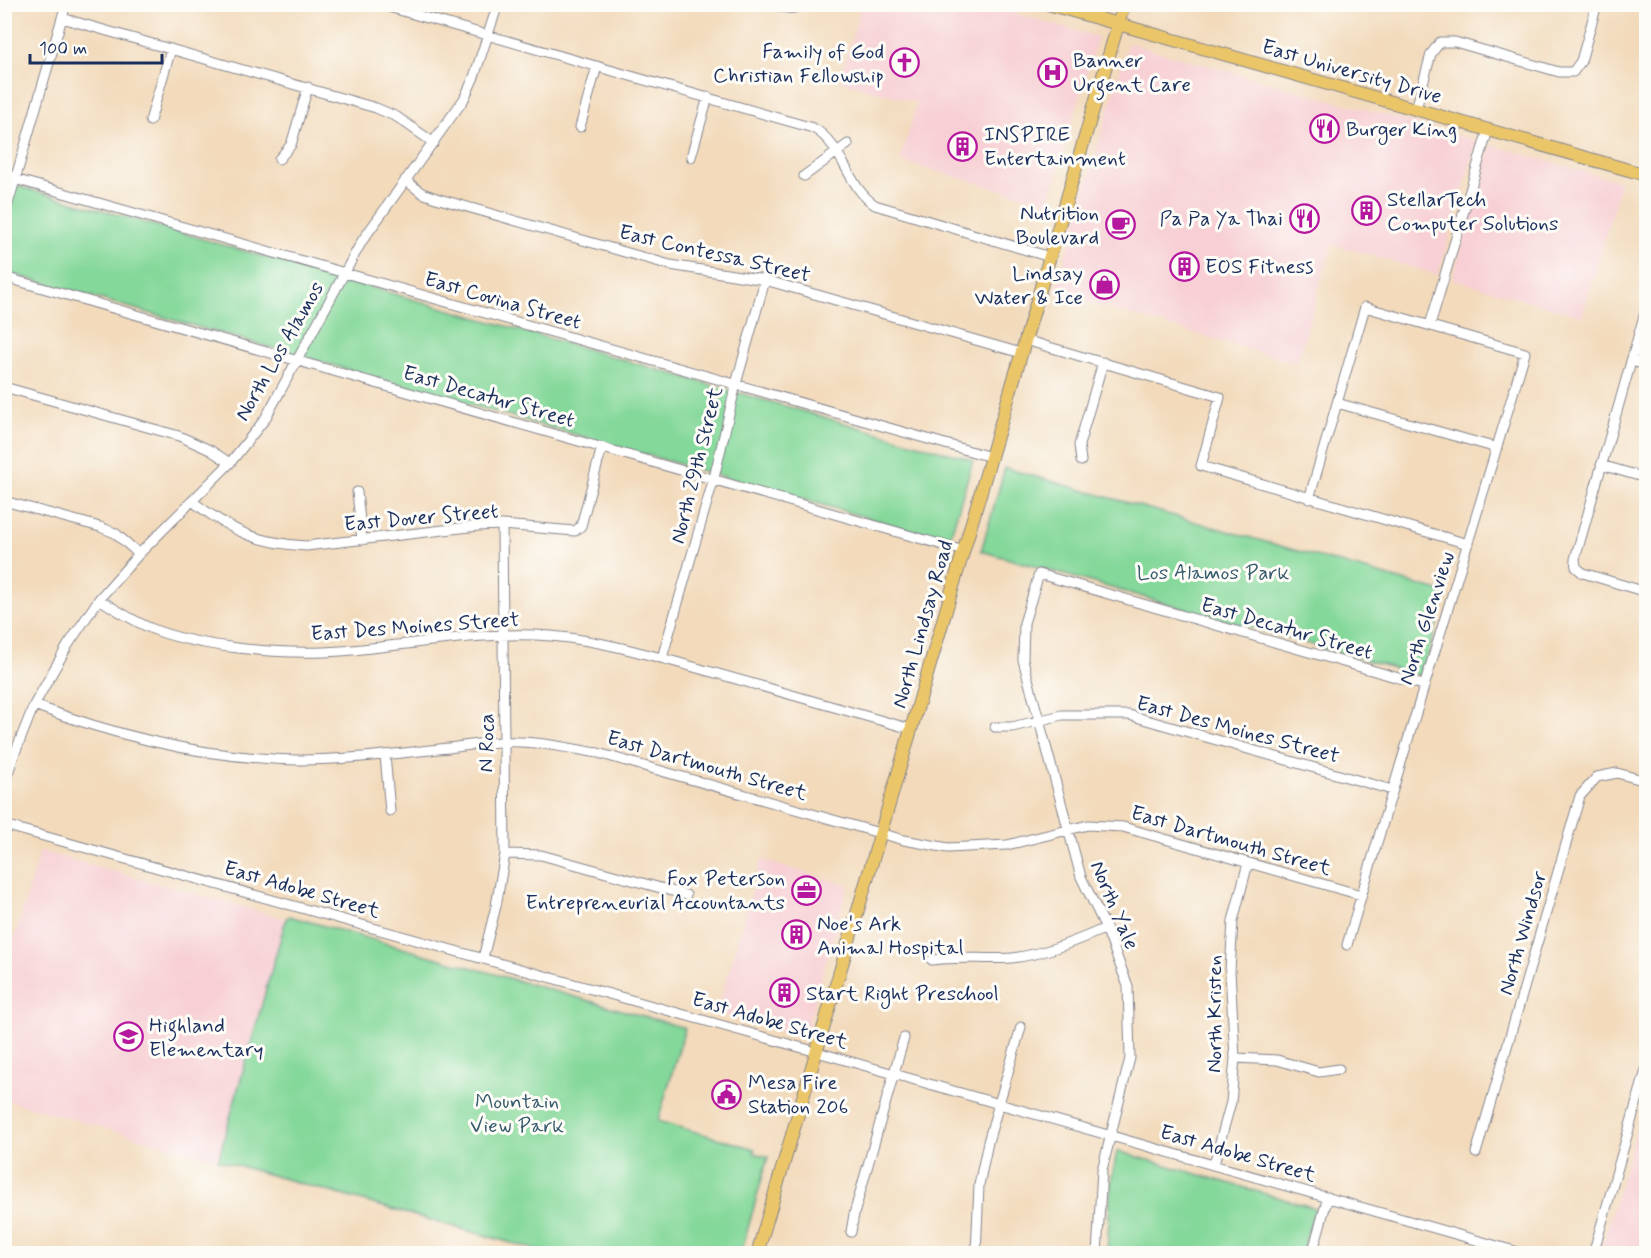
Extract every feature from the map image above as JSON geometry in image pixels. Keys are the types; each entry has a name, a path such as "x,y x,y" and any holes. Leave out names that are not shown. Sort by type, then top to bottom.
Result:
{"main road":[{"name":"East University Drive","path":"1048,4 1647,175"},
{"name":"North Lindsay Road","path":"757,1254 1124,4"}],"street":[{"path":"4,218 66,4"},
{"path":"378,4 813,128 827,138 838,152 860,192 875,205 1050,257"},
{"name":"North Los Alamos","path":"4,785 9,756 34,705 99,599 230,463 265,419 362,241 464,99 498,4"},
{"path":"773,4 789,9 799,6"},
{"path":"1416,109 1431,54 1440,42 1455,42 1559,72 1573,72 1581,61 1597,4"},
{"path":"62,18 309,87 387,112 434,143"},
{"path":"150,121 171,49"},
{"path":"580,127 597,66"},
{"path":"279,159 287,151 293,139 309,87"},
{"path":"691,157 708,98"},
{"path":"1309,499 1365,307 1431,326 1488,130"},
{"path":"804,176 848,144"},
{"name":"East Covina Street","path":"4,177 991,456"},
{"name":"East Contessa Street","path":"405,180 422,193 436,198 670,265 765,280 1021,353"},
{"name":"East Decatur Street","path":"4,277 964,551"},
{"name":"North 29th Street","path":"662,658 714,478 736,384 765,280"},
{"path":"1647,309 1575,555 1576,567 1587,575 1647,592"},
{"name":"North Glenview","path":"1347,945 1423,685 1525,352 1431,326"},
{"path":"1025,340 1220,398 1200,466 1468,544"},
{"path":"1631,361 1647,365"},
{"path":"1081,460 1079,445 1103,362"},
{"path":"4,387 179,436 210,450 230,463"},
{"path":"1337,403 1497,448"},
{"name":"East Dover Street","path":"192,501 219,522 236,531 267,542 306,546 502,525 578,530 602,447"},
{"path":"1601,465 1647,478"},
{"path":"357,492 362,540"},
{"path":"4,501 100,527 115,533 140,554"},
{"name":"N Roca","path":"483,958 496,906 505,854 502,525"},
{"name":"East Decatur Street","path":"1039,574 1423,685"},
{"name":"North Yale","path":"1039,574 1024,623 1023,660 1081,877 1106,927 1128,986 1130,1058 1100,1182 1097,1254"},
{"name":"East Des Moines Street","path":"99,599 123,615 161,632 258,650 326,652 503,634 553,636 602,644 662,658 911,729"},
{"name":"East Dartmouth Street","path":"34,705 81,723 114,732 212,752 301,760 385,755 504,741 547,744 598,753 904,840 948,848 1007,845 1088,825 1123,827 1361,895"},
{"name":"East Des Moines Street","path":"995,727 1007,728 1062,715 1129,715 1392,790"},
{"path":"385,755 390,811"},
{"name":"North Windsor","path":"1476,1153 1580,795 1597,777 1617,773 1647,781"},
{"name":"East Adobe Street","path":"4,825 894,1073 1525,1254"},
{"path":"505,854 541,855 686,895"},
{"name":"North Kristen","path":"1214,1164 1231,1102 1235,1058 1230,971 1233,921 1248,863"},
{"path":"932,960 954,957 1014,958 1065,945 1106,927"},
{"path":"976,1254 979,1185 1021,1027"},
{"path":"851,1232 854,1214 904,1038"},
{"path":"1235,1058 1277,1059 1319,1072 1339,1069"},
{"path":"1593,1254 1647,1070"},
{"path":"1312,1254 1328,1197"}],"shaded area":[{"path":"861,5 984,5 1098,37 1048,203 900,161 917,103 840,81"},
{"path":"1128,43 1477,141 1438,275 1332,244 1297,363 1055,293"},
{"path":"1491,145 1621,182 1582,316 1452,279"},
{"name":"Highland Elementary","path":"40,851 286,919 218,1160 5,1100 4,974"},
{"path":"761,860 848,885 804,1038 717,1013"},
{"path":"1646,1095 1646,1253 1600,1253"}],"green space":[{"path":"4,182 973,460 949,541 5,272"},
{"name":"Los Alamos Park","path":"1005,468 1446,593 1422,676 981,551"},
{"name":"Mountain View Park","path":"289,916 685,1028 658,1121 755,1149 754,1153 768,1157 741,1253 547,1253 218,1160 286,919"},
{"path":"1117,1151 1315,1208 1302,1253 1107,1253 1111,1182"}],"place":[{"name":"Family of God Christian Fellowship","path":"905,63"},
{"name":"Banner Urgent Care","path":"1052,72"},
{"name":"Burger King","path":"1325,129"},
{"name":"INSPIRE Entertainment","path":"963,146"},
{"name":"StellarTech Computer Solutions","path":"1366,211"},
{"name":"Pa Pa Ya Thai","path":"1304,218"},
{"name":"Nutrition Boulevard","path":"1120,225"},
{"name":"EOS Fitness","path":"1184,266"},
{"name":"Lindsay Water & Ice","path":"1104,285"},
{"name":"Fox Peterson Entrepreneurial Accountants","path":"806,890"},
{"name":"Noe's Ark Animal Hospital","path":"796,935"},
{"name":"Start Right Preschool","path":"785,993"},
{"name":"Highland Elementary","path":"128,1037"},
{"name":"Mesa Fire Station 206","path":"727,1094"}]}
